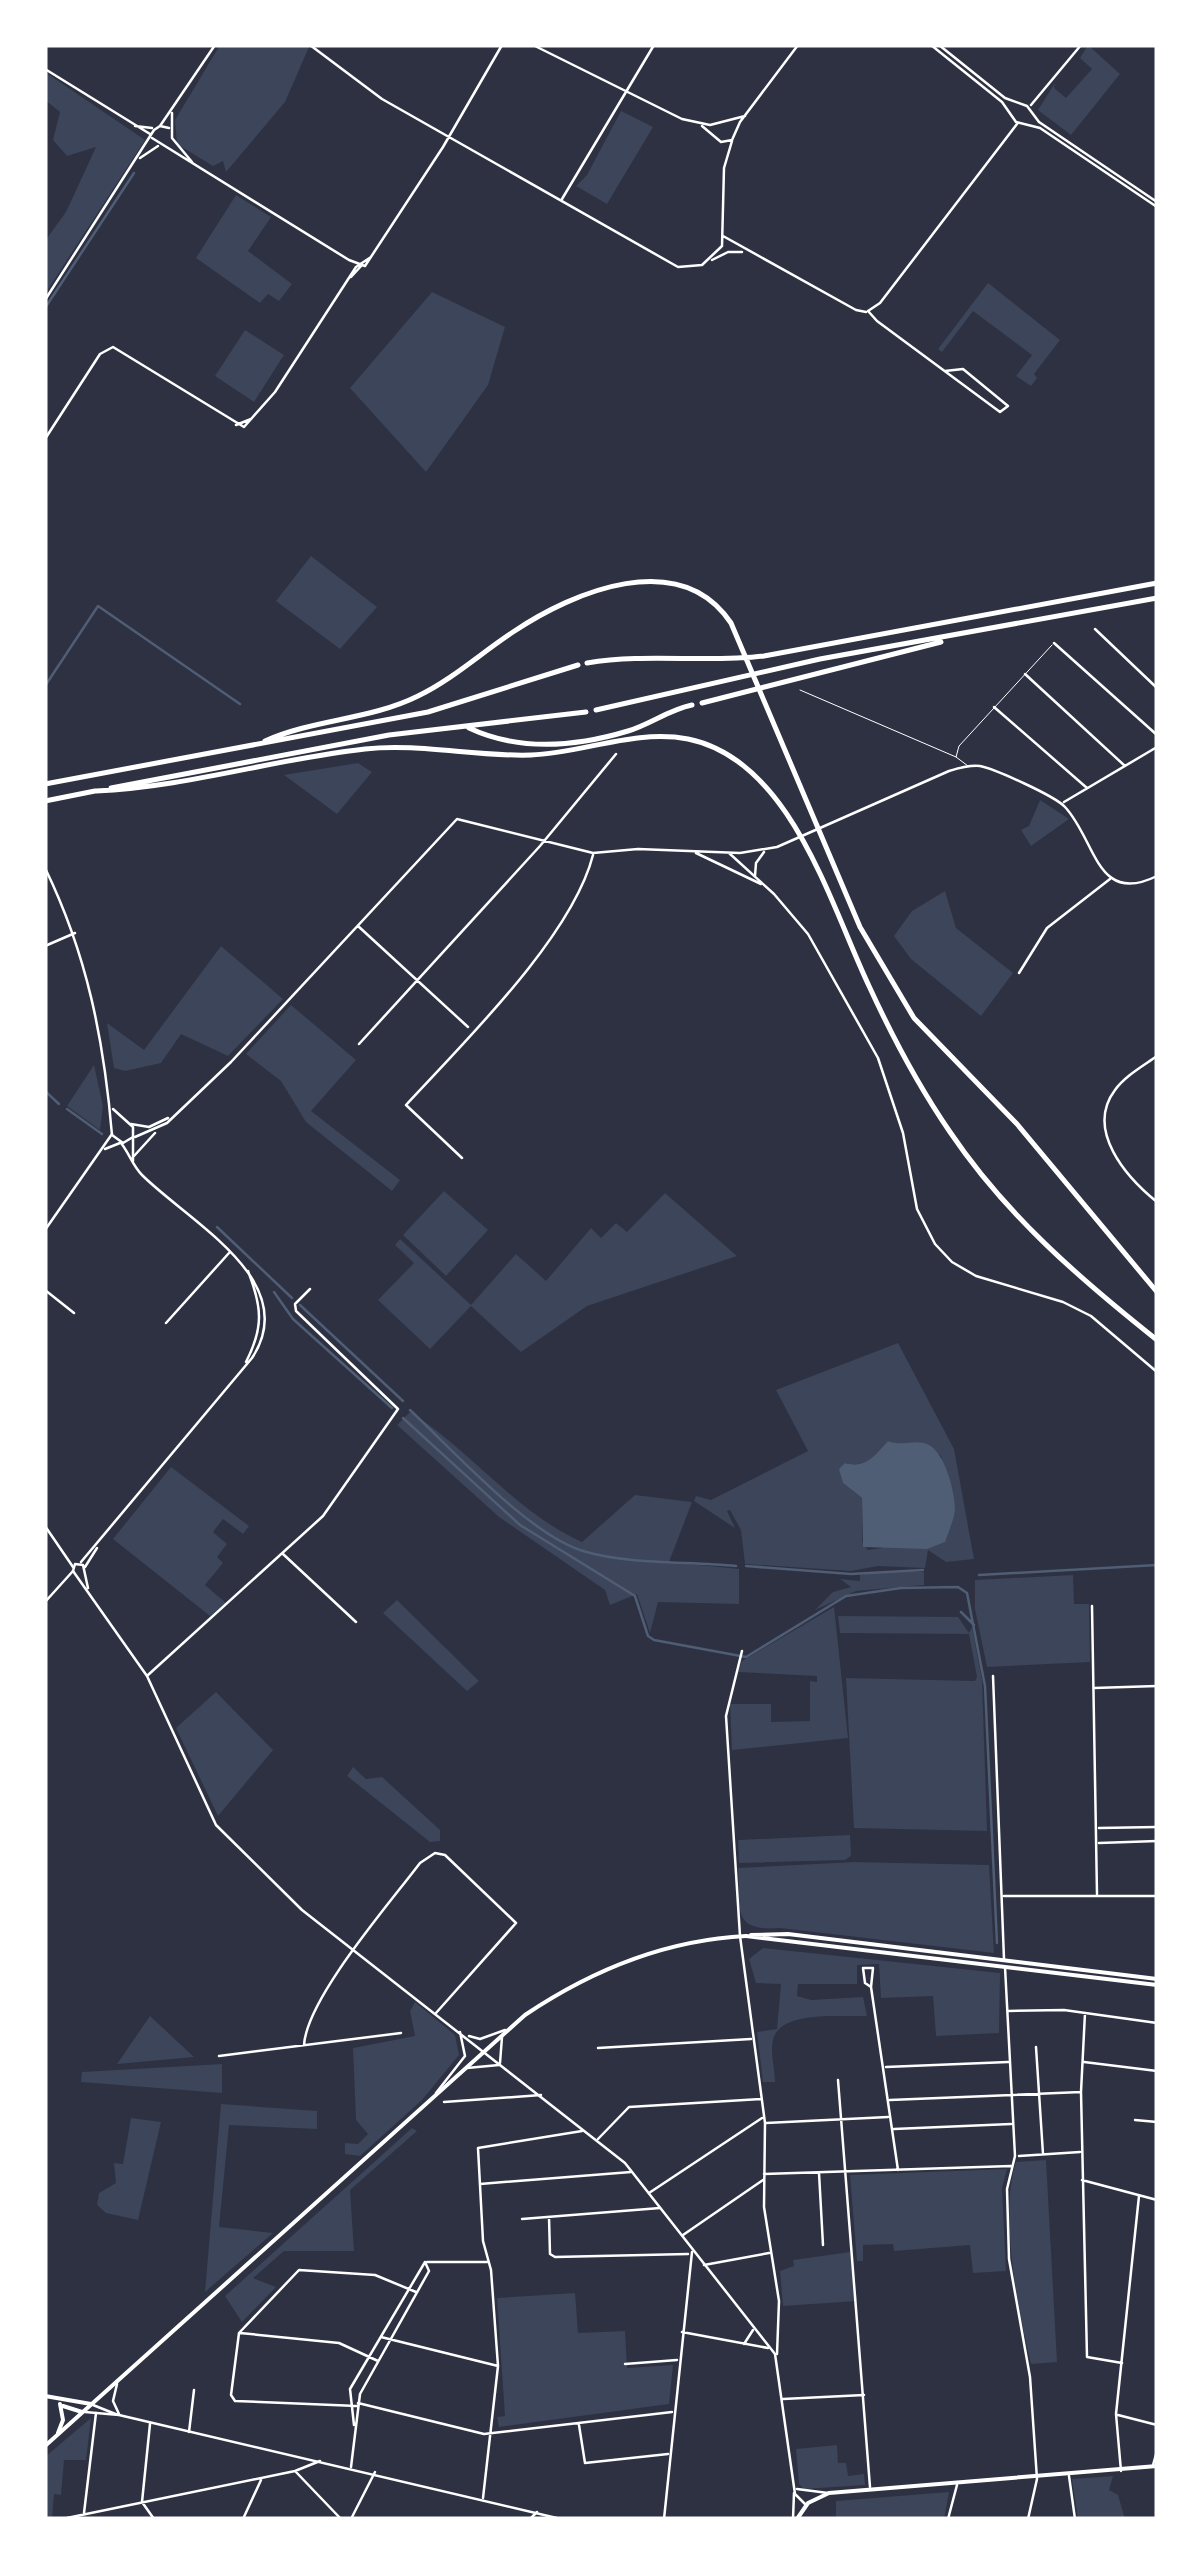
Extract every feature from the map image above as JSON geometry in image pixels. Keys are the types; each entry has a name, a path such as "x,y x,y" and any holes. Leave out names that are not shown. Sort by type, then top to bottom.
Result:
{"highway":[{"path":"265,741 291,730 408,701 535,618 574,600 616,587 661,581 690,586 716,603 738,638 872,953 914,1018 1056,1169 1157,1292"},
{"path":"587,663 635,655 716,661 764,656 1157,583"},
{"path":"596,710 740,675 1157,598"},
{"path":"702,702 964,634"},
{"path":"45,784 428,712 578,665"},
{"path":"466,727 520,745 570,742 632,730 659,714 692,704"},
{"path":"45,801 369,738 586,712"},
{"path":"96,791 149,788 361,750 532,756 670,737 701,742 740,764 772,794 796,828 875,999 949,1131 1008,1208 1048,1250 1157,1340"}],"main road":[{"path":"45,2446 505,2030 546,2001 603,1970 691,1942 743,1936 1157,1982"},
{"path":"45,2396 82,2412"},
{"path":"58,2402 91,2404"},
{"path":"56,2437 63,2420 58,2402"},
{"path":"795,2519 807,2505 830,2493 1037,2479 1155,2466"}],"street":[{"path":"45,300 215,45"},
{"path":"295,45 303,45"},
{"path":"310,45 372,93 678,267 702,265 728,252 748,253"},
{"path":"45,439 100,354 113,347 235,425 244,426 256,415 360,264 372,256 449,138 502,45"},
{"path":"533,45 701,125 721,142 726,154"},
{"path":"561,201 654,45"},
{"path":"702,265 722,246 726,154 735,130 798,45"},
{"path":"931,45 1018,123"},
{"path":"938,45 1019,105 1027,106"},
{"path":"1027,106 1082,45"},
{"path":"45,69 152,137 159,146"},
{"path":"1005,139 1019,105"},
{"path":"1027,106 1032,114 1157,205"},
{"path":"174,107 169,128 172,138 195,164"},
{"path":"1025,123 1032,114"},
{"path":"701,125 730,123 745,116"},
{"path":"730,123 735,130"},
{"path":"1018,123 1025,123 1157,205"},
{"path":"868,311 880,303 1018,123"},
{"path":"715,136 718,124"},
{"path":"134,126 169,128"},
{"path":"165,146 172,138"},
{"path":"721,142 732,140"},
{"path":"130,171 159,146 165,146 360,264"},
{"path":"723,236 856,310 868,311 1000,412 1008,406 960,368"},
{"path":"722,246 728,252"},
{"path":"946,371 960,368"},
{"path":"955,378 960,368"},
{"path":"1094,629 1157,688"},
{"path":"1054,643 1157,735"},
{"path":"1024,674 1125,766"},
{"path":"994,707 1086,788"},
{"path":"1062,804 1157,748"},
{"path":"358,1044 542,843 616,754"},
{"path":"133,1160 161,1126 231,1062 450,824 460,820 593,853 765,851 968,766 987,768 1062,804 1110,878 1130,886 1157,876"},
{"path":"690,850 765,887"},
{"path":"756,878 756,864 765,851"},
{"path":"729,852 726,862 731,868"},
{"path":"729,852 793,913 822,954 878,1058 903,1133 917,1208 935,1244 952,1262 988,1282 1062,1302 1091,1316 1157,1372"},
{"path":"462,1158 406,1105 507,991 576,900 593,853"},
{"path":"45,868 75,933 93,991 112,1131 104,1150 45,1230"},
{"path":"1019,973 1047,928 1110,878"},
{"path":"357,925 468,1028"},
{"path":"45,946 75,933"},
{"path":"67,939 78,942"},
{"path":"1157,1056 1116,1089 1104,1120 1112,1149 1157,1202"},
{"path":"111,1105 128,1122 133,1137 133,1160"},
{"path":"112,1131 128,1122 149,1127 174,1115"},
{"path":"104,1150 161,1126"},
{"path":"45,1602 109,1531 244,1366 262,1320 260,1301 247,1270 133,1160 112,1131"},
{"path":"166,1323 229,1253"},
{"path":"147,1676 332,1505 398,1406 296,1311 298,1299 310,1289"},
{"path":"45,1290 74,1313"},
{"path":"45,1526 147,1676 209,1816 302,1910 460,2030 633,2172 691,2253 770,2348 776,2356 783,2398 795,2519"},
{"path":"88,1588 84,1570 109,1531"},
{"path":"282,1553 356,1622"},
{"path":"76,1568 84,1570"},
{"path":"76,1568 84,1570"},
{"path":"1092,1606 1097,1894"},
{"path":"742,1651 726,1716 743,1936 764,2120 770,2252 780,2301 780,2344 776,2356"},
{"path":"994,1676 1008,2062 1016,2156 1007,2189 1010,2259 1017,2322 1030,2372 1037,2479 1028,2519"},
{"path":"1092,1688 1157,1686"},
{"path":"1098,1828 1157,1827"},
{"path":"1098,1842 1157,1841"},
{"path":"304,2045 311,2020 354,1950 420,1862 436,1853 444,1855 516,1923 436,2014"},
{"path":"1003,1896 1157,1896"},
{"path":"871,1987 898,2170"},
{"path":"1006,2012 1085,2013 1157,2023"},
{"path":"1085,2013 1081,2092 1087,2357 1122,2363"},
{"path":"460,2030 480,2039 505,2030"},
{"path":"434,2094 464,2056 460,2030"},
{"path":"500,2065 499,2049 505,2030"},
{"path":"220,2056 401,2033"},
{"path":"598,2048 753,2038"},
{"path":"1036,2047 1043,2154"},
{"path":"884,2067 1008,2062"},
{"path":"1082,2062 1157,2071"},
{"path":"463,2069 500,2065"},
{"path":"838,2080 870,2491"},
{"path":"889,2100 1081,2092"},
{"path":"444,2102 541,2095"},
{"path":"597,2140 629,2107 760,2099"},
{"path":"649,2193 764,2120 891,2116"},
{"path":"1135,2120 1157,2122"},
{"path":"892,2129 1011,2124"},
{"path":"483,2498 498,2366 480,2184 480,2146 585,2130"},
{"path":"1016,2156 1082,2152"},
{"path":"764,2174 1012,2166"},
{"path":"480,2184 633,2172"},
{"path":"819,2172 823,2245"},
{"path":"682,2236 764,2180"},
{"path":"1082,2180 1157,2200"},
{"path":"1121,2471 1116,2414 1139,2196"},
{"path":"522,2218 660,2208"},
{"path":"549,2217 550,2254 555,2257 691,2253"},
{"path":"704,2265 770,2252"},
{"path":"664,2519 677,2360 691,2253"},
{"path":"425,2262 489,2263"},
{"path":"354,2425 348,2400 369,2356 425,2262"},
{"path":"351,2467 357,2403 429,2271 425,2262"},
{"path":"357,2403 350,2407 235,2401 230,2395 239,2333 299,2270 375,2275 418,2292"},
{"path":"744,2344 753,2328"},
{"path":"681,2332 770,2348"},
{"path":"239,2333 339,2342 378,2361"},
{"path":"380,2337 498,2366"},
{"path":"625,2364 677,2360"},
{"path":"118,2381 113,2400 119,2415"},
{"path":"189,2432 194,2390"},
{"path":"783,2398 865,2394"},
{"path":"348,2400 492,2433 672,2412"},
{"path":"91,2404 150,2423 375,2472 561,2519"},
{"path":"82,2412 119,2415"},
{"path":"84,2514 96,2413"},
{"path":"1116,2414 1157,2424"},
{"path":"150,2423 142,2502 154,2519"},
{"path":"579,2424 584,2460 589,2464 670,2454"},
{"path":"1155,2466 1157,2451"},
{"path":"62,2519 295,2470 320,2461"},
{"path":"295,2470 341,2519"},
{"path":"350,2519 375,2472"},
{"path":"1069,2475 1075,2519"},
{"path":"242,2519 262,2477"},
{"path":"948,2519 957,2484"},
{"path":"794,2486 804,2493 830,2493"},
{"path":"794,2486 807,2505"},
{"path":"530,2519 537,2512"}],"lane":[{"path":"956,756 963,741 1054,643"},
{"path":"800,690 956,756 968,766"}],"shaded area":[{"path":"220,45 309,47 285,102 226,172 223,161 213,166 177,144 175,120"},
{"path":"1088,45 1120,74 1071,135 1038,110 1055,83 1054,88 1066,98 1092,69 1080,58"},
{"path":"45,72 145,140 45,294 45,241 66,212 96,147 67,156 53,140 60,112 45,100"},
{"path":"621,111 653,127 607,204 576,186 587,175"},
{"path":"236,195 271,217 248,251 292,284 279,301 268,294 260,303 196,258"},
{"path":"988,283 1060,340 1034,374 1037,378 1031,386 1016,376 1032,355 973,311 942,352 938,349"},
{"path":"432,292 505,327 488,385 426,472 350,388"},
{"path":"245,330 284,355 254,402 215,376"},
{"path":"311,556 377,607 340,649 276,601"},
{"path":"358,763 372,772 337,814 284,775"},
{"path":"1040,800 1069,819 1031,846 1021,830 1029,826"},
{"path":"945,891 956,928 1013,973 981,1016 911,959 894,936 912,911"},
{"path":"221,946 283,999 228,1056 181,1034 161,1063 125,1071 114,1068 107,1023 144,1050"},
{"path":"291,1005 356,1060 311,1111 400,1180 392,1191 306,1122 281,1081 246,1054"},
{"path":"94,1065 103,1106 100,1130 67,1106"},
{"path":"444,1191 488,1230 446,1276 403,1235"},
{"path":"665,1193 737,1256 587,1306 521,1352 471,1306 430,1349 378,1300 414,1263 395,1245 400,1239 471,1305 516,1254 546,1281 591,1228 601,1238 616,1223 627,1232"},
{"path":"898,1343 954,1449 974,1559 946,1562 928,1550 925,1568 878,1566 851,1571 745,1564 741,1530 730,1510 727,1511 735,1528 694,1501 696,1496 711,1500 808,1451 776,1390","holes":["888,1441 902,1447 920,1442 941,1456 955,1510 881,1548 868,1550 862,1542 862,1498 843,1483 845,1463 864,1462"]},
{"path":"410,1412 535,1514 582,1542 635,1495 692,1502 669,1562 739,1569 739,1604 658,1602 650,1633 637,1594 610,1605 605,1590 499,1517 397,1425"},
{"path":"888,1441 927,1444 944,1463 955,1510 945,1542 927,1549 863,1547 862,1498 843,1483 839,1469 845,1463 869,1460"},
{"path":"171,1467 249,1526 243,1534 223,1519 213,1532 227,1544 217,1557 223,1563 205,1585 226,1603 210,1616 113,1539"},
{"path":"924,1572 924,1585 856,1591 815,1610 833,1592 851,1587 840,1579 860,1581 860,1575"},
{"path":"1073,1575 1074,1604 1089,1604 1090,1662 987,1667 975,1609 975,1580"},
{"path":"397,1600 479,1681 467,1691 383,1613"},
{"path":"834,1607 848,1738 732,1750 730,1704 771,1704 771,1722 810,1721 810,1681 817,1682 817,1676 738,1672 742,1661"},
{"path":"838,1616 958,1617 969,1633 972,1627 982,1680 987,1831 854,1828 846,1678 975,1681 977,1677 969,1634 840,1633"},
{"path":"216,1692 273,1750 218,1816 176,1728"},
{"path":"353,1767 366,1779 382,1777 440,1830 440,1841 430,1842 347,1776"},
{"path":"850,1835 851,1856 845,1860 739,1863 738,1840"},
{"path":"855,1862 989,1865 994,1953 764,1928 753,1926 741,1914 738,1868"},
{"path":"763,1948 1000,1973 999,2033 936,2036 933,1996 881,1998 879,1964 857,1965 857,1984 798,1984 797,1996 811,2000 863,1997 867,2016 812,2017 787,2024 773,2040 775,2082 763,2082 757,2032 777,2029 781,1984 756,1983 749,1959"},
{"path":"415,2002 455,2035 459,2055 422,2100 360,2156 345,2154 345,2143 358,2144 368,2134 356,2120 353,2048 415,2036 410,2011"},
{"path":"150,2016 194,2057 117,2064"},
{"path":"222,2064 222,2093 81,2082 82,2072"},
{"path":"221,2104 317,2111 317,2129 229,2125 219,2227 273,2233 205,2292"},
{"path":"131,2118 161,2122 138,2220 106,2213 97,2205 99,2193 116,2183 114,2163 123,2164"},
{"path":"412,2128 417,2131 350,2190 354,2251 284,2251 253,2278 276,2287 242,2322 225,2296"},
{"path":"1046,2160 1057,2362 1031,2364 1016,2290 1009,2209 1016,2162"},
{"path":"1007,2169 1002,2188 1006,2271 973,2273 970,2245 894,2251 893,2244 863,2245 863,2261 857,2261 850,2175"},
{"path":"850,2252 857,2301 783,2306 780,2271 794,2266 793,2260"},
{"path":"575,2293 578,2333 625,2331 627,2368 673,2365 669,2404 499,2427 497,2417 505,2416 497,2298"},
{"path":"91,2418 86,2460 64,2460 61,2495 54,2494 52,2518 45,2519 45,2457"},
{"path":"837,2445 838,2463 846,2463 848,2476 864,2474 865,2485 804,2489 799,2484 796,2449"},
{"path":"1113,2476 1109,2490 1118,2495 1125,2519 1078,2519 1072,2479"},
{"path":"949,2492 944,2519 836,2518 836,2501"}],"waterway":[{"path":"45,308 134,173"},
{"path":"45,686 98,606 240,704"},
{"path":"45,1091 59,1104"},
{"path":"67,1109 102,1134"},
{"path":"217,1227 292,1298"},
{"path":"274,1292 293,1319 392,1408"},
{"path":"300,1305 403,1401"},
{"path":"410,1410 492,1490 562,1542 620,1559 736,1566"},
{"path":"403,1418 520,1525 635,1596 648,1636 654,1640 746,1657 846,1596 901,1588 958,1587 967,1593 985,1686 997,1943"},
{"path":"979,1575 1157,1565"},
{"path":"746,1566 851,1574 923,1570"},
{"path":"961,1612 974,1625"}]}
